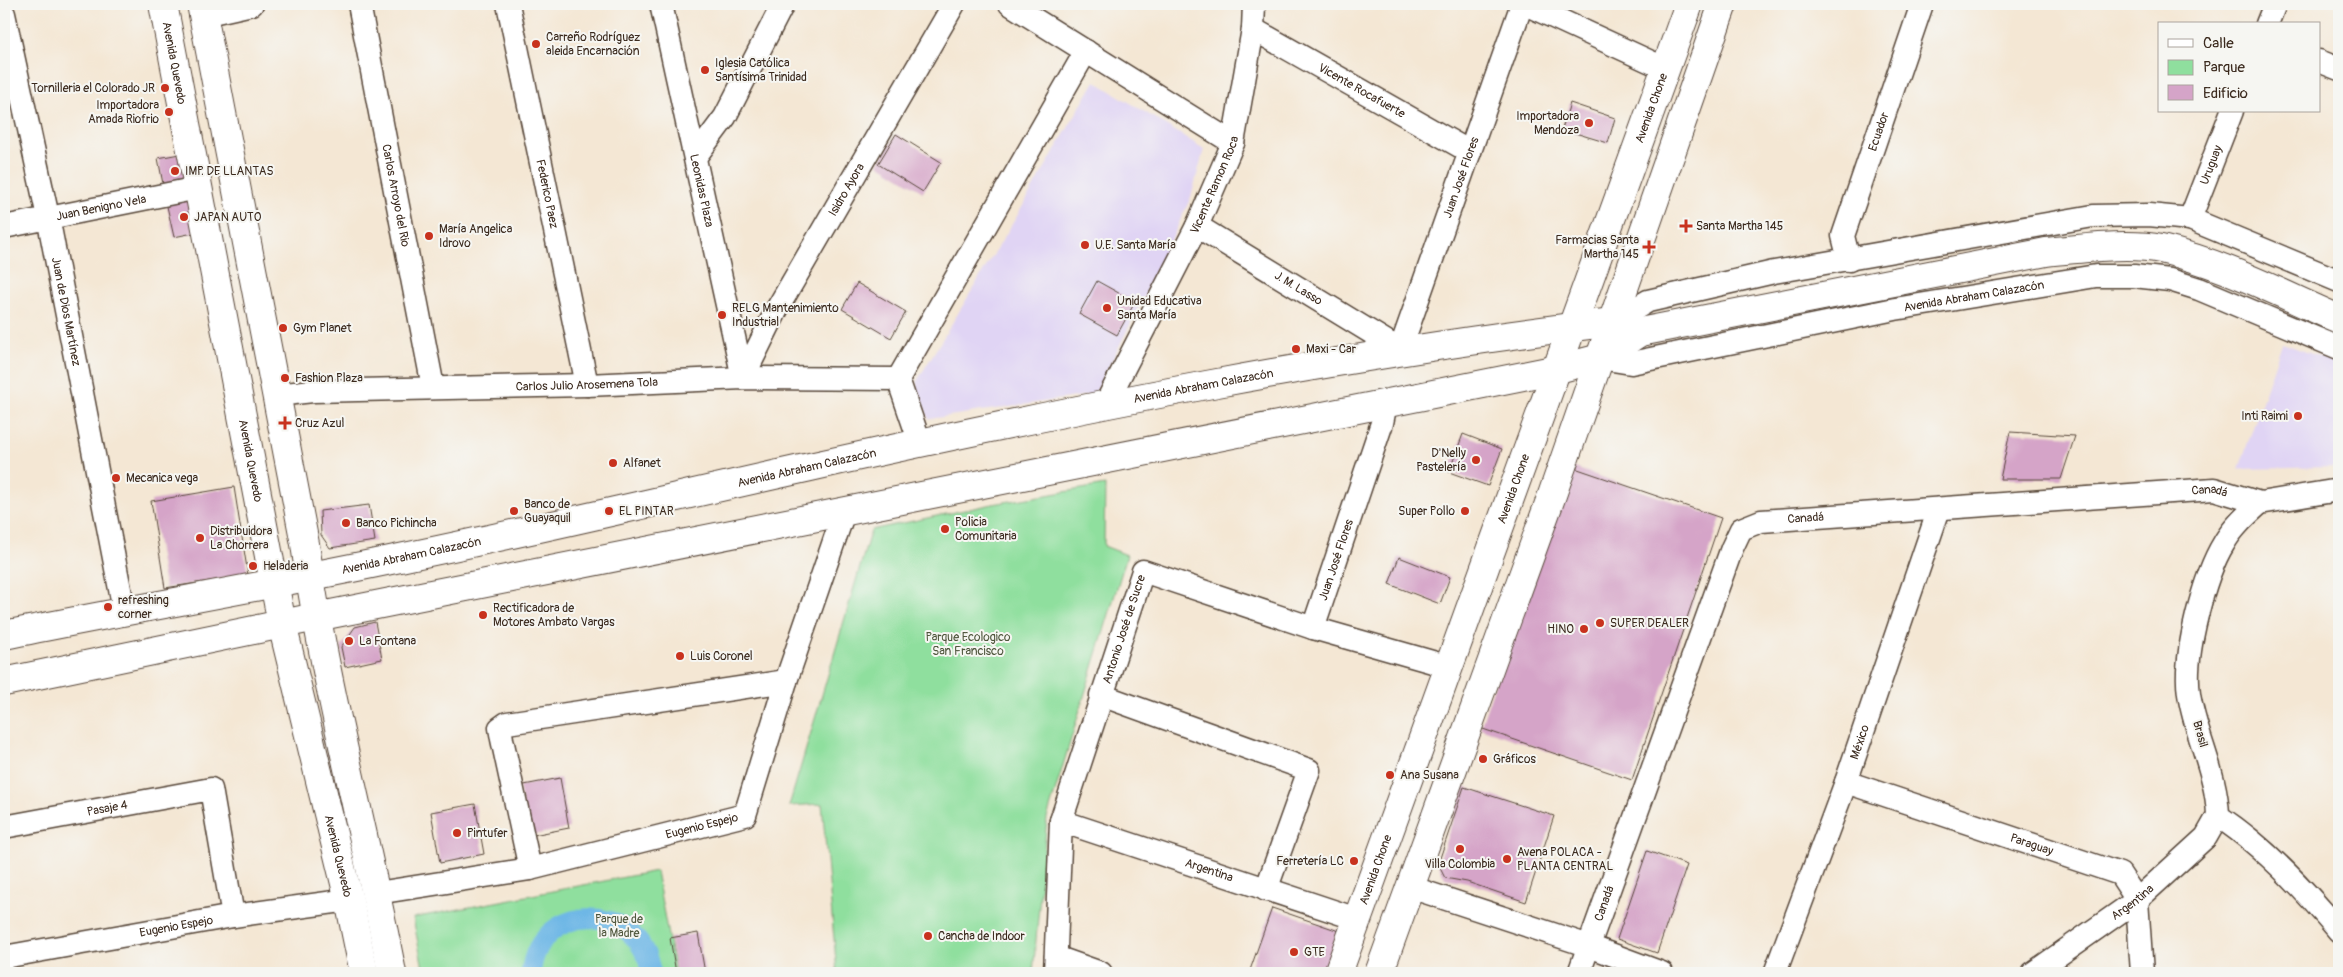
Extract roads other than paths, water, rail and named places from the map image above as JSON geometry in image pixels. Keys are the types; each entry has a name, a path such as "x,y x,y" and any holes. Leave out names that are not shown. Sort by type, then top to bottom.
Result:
{"main road":[{"name":"Avenida Quevedo","path":"163,4 282,624 349,900 364,973"},
{"name":"Avenida Chone","path":"1338,973 1574,327 1689,4"},
{"path":"1379,973 1613,322 1723,4"},
{"path":"202,9 316,616 377,893 392,973"},
{"name":"Avenida Abraham Calazacón","path":"4,682 316,616 1558,369 1600,358 1640,332 2046,252 2091,248 2160,249 2207,262 2339,319"},
{"name":"Avenida Abraham Calazacón","path":"4,635 124,610 399,559 920,443 1106,405 1400,350 1613,322 1640,332"}],"street":[{"path":"202,9 252,4"},
{"name":"Carlos Arroyo del Rio","path":"359,4 433,387"},
{"name":"Federico Paez","path":"508,4 587,385"},
{"name":"Leonidas Plaza","path":"661,4 696,156 742,378"},
{"path":"696,156 725,117 783,4"},
{"name":"Isidro Ayora","path":"742,378 777,309 954,4"},
{"path":"1010,4 1234,143"},
{"name":"Vicente Ramon Roca","path":"1106,405 1197,226 1234,143 1253,30 1254,4"},
{"path":"1523,4 1666,69"},
{"name":"Juan José Flores","path":"1400,350 1523,4"},
{"name":"Ecuador","path":"1849,260 1843,236 1922,4"},
{"path":"2269,22 2275,4"},
{"name":"Juan de Dios Martínez","path":"4,14 48,217 124,610"},
{"name":"Vicente Rocafuerte","path":"1253,30 1470,152"},
{"path":"920,443 898,379 1086,51"},
{"path":"2320,61 2339,70"},
{"name":"Uruguay","path":"2190,219 2232,112"},
{"name":"Juan Benigno Vela","path":"4,227 198,188"},
{"name":"Avenida Abraham Calazacón","path":"1613,322 1648,301 1774,272 2093,216 2149,215 2190,219 2339,281"},
{"name":"J. M. Lasso","path":"1197,226 1400,350"},
{"name":"Avenida Abraham Calazacón","path":"1600,358 1631,363 1895,309 2096,276 2134,276 2177,282 2199,289 2339,348"},
{"name":"Carlos Julio Arosemena Tola","path":"276,395 313,391 587,385 742,378 898,379"},
{"name":"Juan José Flores","path":"1313,628 1382,423 1386,403"},
{"name":"Canadá","path":"1579,973 1732,548 1741,529 1761,521 2214,489 2260,503 2339,490"},
{"name":"Brasil","path":"2218,816 2218,798 2188,694 2188,662 2206,580 2224,542 2238,524 2260,503"},
{"name":"México","path":"1775,973 1846,782 1939,509"},
{"name":"Eugenio Espejo","path":"377,893 530,869 745,815 786,681 844,512"},
{"name":"Antonio José de Sucre","path":"1055,965 1061,821 1101,694 1143,571 1313,628 1450,667"},
{"path":"530,869 500,728 507,723 786,681"},
{"path":"1101,694 1309,770 1266,890"},
{"name":"Paraguay","path":"1846,782 2120,874 2137,900 2142,973"},
{"name":"Pasaje 4","path":"4,827 211,789 233,916"},
{"path":"2218,816 2245,834 2294,881 2339,931"},
{"name":"Argentina","path":"2033,973 2137,900 2206,837 2218,816"},
{"name":"Argentina","path":"1061,821 1357,919"},
{"path":"1410,887 1588,946 1662,973"},
{"name":"Eugenio Espejo","path":"4,957 233,916 349,900"},
{"path":"1055,965 1101,973"}],"waterway":[{"path":"531,973 537,950 551,932 568,922 589,918 609,921 628,931 643,949 651,973"}],"place":[{"name":"Carreño Rodríguez aleida Encarnación","path":"536,44"},
{"name":"Iglesia Católica Santísima Trinidad","path":"705,70"},
{"name":"Tornilleria el Colorado JR","path":"165,88"},
{"name":"Importadora Amada Riofrio","path":"169,112"},
{"name":"Importadora Mendoza","path":"1589,123"},
{"name":"IMP. DE LLANTAS","path":"175,171"},
{"name":"JAPAN AUTO","path":"184,217"},
{"name":"Santa Martha 145","path":"1686,226"},
{"name":"María Angelica Idrovo","path":"429,236"},
{"name":"U.E. Santa María","path":"1085,245"},
{"name":"Farmacias Santa Martha 145","path":"1649,247"},
{"name":"Unidad Educativa Santa María","path":"1107,308"},
{"name":"RELG Mantenimiento Industrial","path":"722,315"},
{"name":"Gym Planet","path":"283,328"},
{"name":"Maxi - Car","path":"1296,349"},
{"name":"Fashion Plaza","path":"285,378"},
{"name":"Inti Raimi","path":"2298,416"},
{"name":"Cruz Azul","path":"285,423"},
{"name":"D'Nelly Pastelería","path":"1476,460"},
{"name":"Alfanet","path":"613,463"},
{"name":"Mecanica vega","path":"116,478"},
{"name":"Banco de Guayaquil","path":"514,511"},
{"name":"EL PINTAR","path":"609,511"},
{"name":"Super Pollo","path":"1465,511"},
{"name":"Banco Pichincha","path":"346,523"},
{"name":"Policia Comunitaria","path":"945,529"},
{"name":"Distribuidora La Chorrera","path":"200,538"},
{"name":"Heladeria","path":"253,566"},
{"name":"refreshing corner","path":"108,607"},
{"name":"Rectificadora de Motores Ambato Vargas","path":"483,615"},
{"name":"SUPER DEALER","path":"1600,623"},
{"name":"HINO","path":"1584,629"},
{"name":"La Fontana","path":"349,641"},
{"name":"Luis Coronel","path":"680,656"},
{"name":"Gráficos","path":"1483,759"},
{"name":"Ana Susana","path":"1390,775"},
{"name":"Pintufer","path":"457,833"},
{"name":"Villa Colombia","path":"1460,849"},
{"name":"Avena POLACA - PLANTA CENTRAL","path":"1507,859"},
{"name":"Ferretería LC","path":"1354,861"},
{"name":"Cancha de Indoor","path":"928,936"},
{"name":"GTE","path":"1294,952"}],"park label":[{"name":"Parque Ecologico San Francisco","path":"968,644"},
{"name":"Parque de la Madre","path":"619,926"}]}
